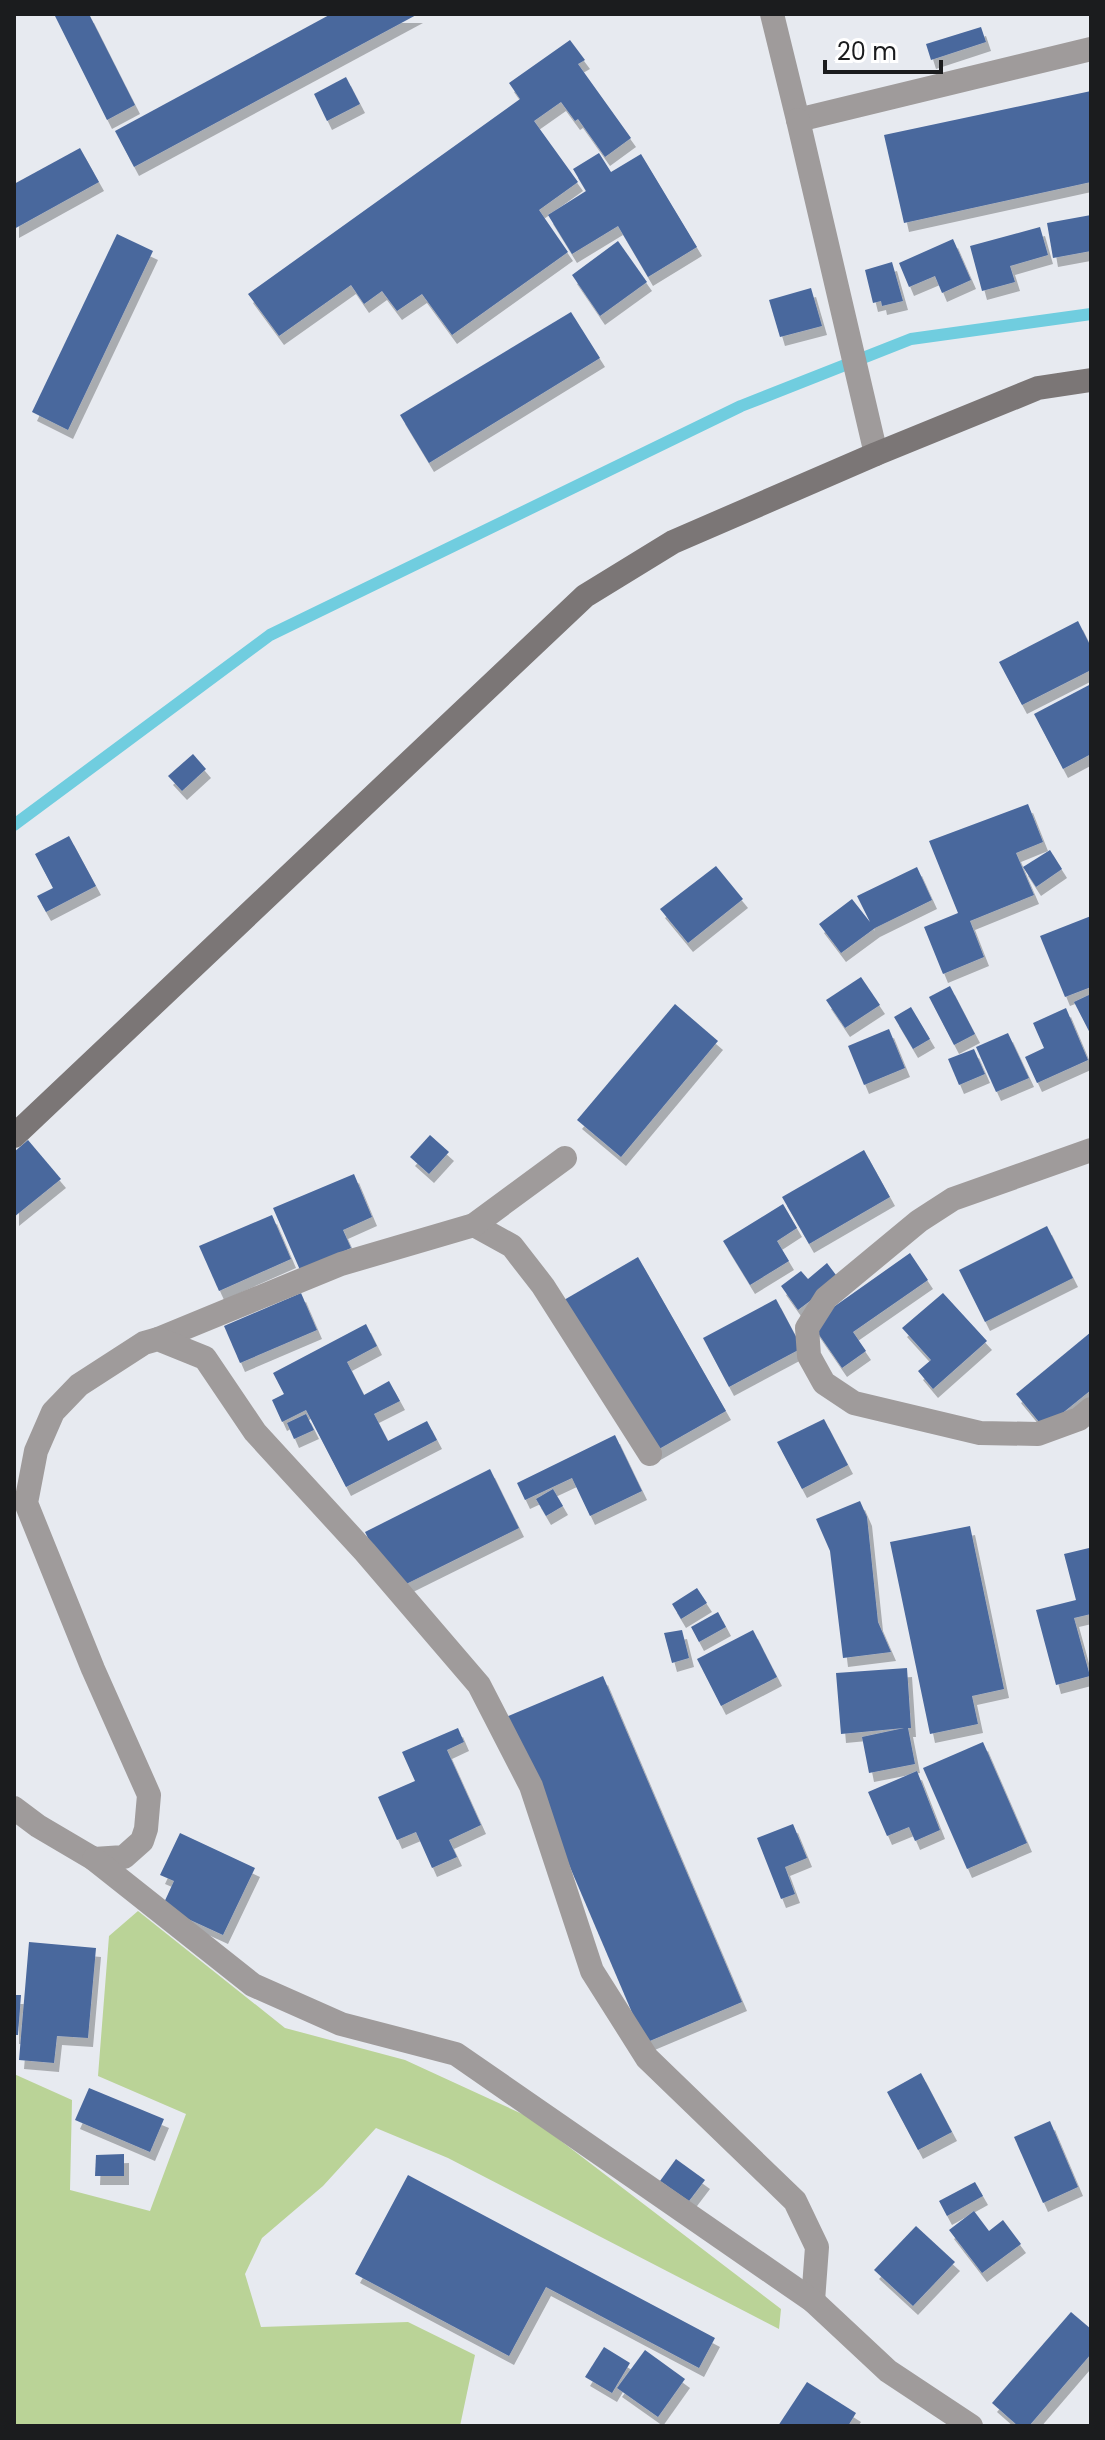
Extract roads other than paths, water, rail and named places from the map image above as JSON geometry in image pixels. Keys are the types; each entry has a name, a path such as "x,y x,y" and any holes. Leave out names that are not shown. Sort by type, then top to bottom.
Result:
{"street":[{"path":"772,14 876,454"},
{"path":"798,120 1091,49"},
{"path":"14,1136 585,596 673,542 876,454 1038,388 1091,380"},
{"path":"1091,1150 941,1206 826,1298 807,1328 809,1356 824,1383 854,1403 980,1433 1038,1434 1079,1419 1091,1409"},
{"path":"94,1859 124,1857 142,1841 149,1795 93,1669 26,1503 36,1451 53,1412 79,1385 144,1343 341,1264 474,1225 565,1158"},
{"path":"474,1225 512,1246 543,1286 650,1454"},
{"path":"158,1339 205,1358 255,1432 365,1552 479,1685 531,1786 592,1971 647,2058 795,2201 817,2247 813,2301"},
{"path":"14,1808 94,1859 253,1985 341,2024 456,2054 813,2301 888,2371 971,2426"}],"waterway":[{"path":"14,825 270,635 741,406 911,339 1091,314"}]}
